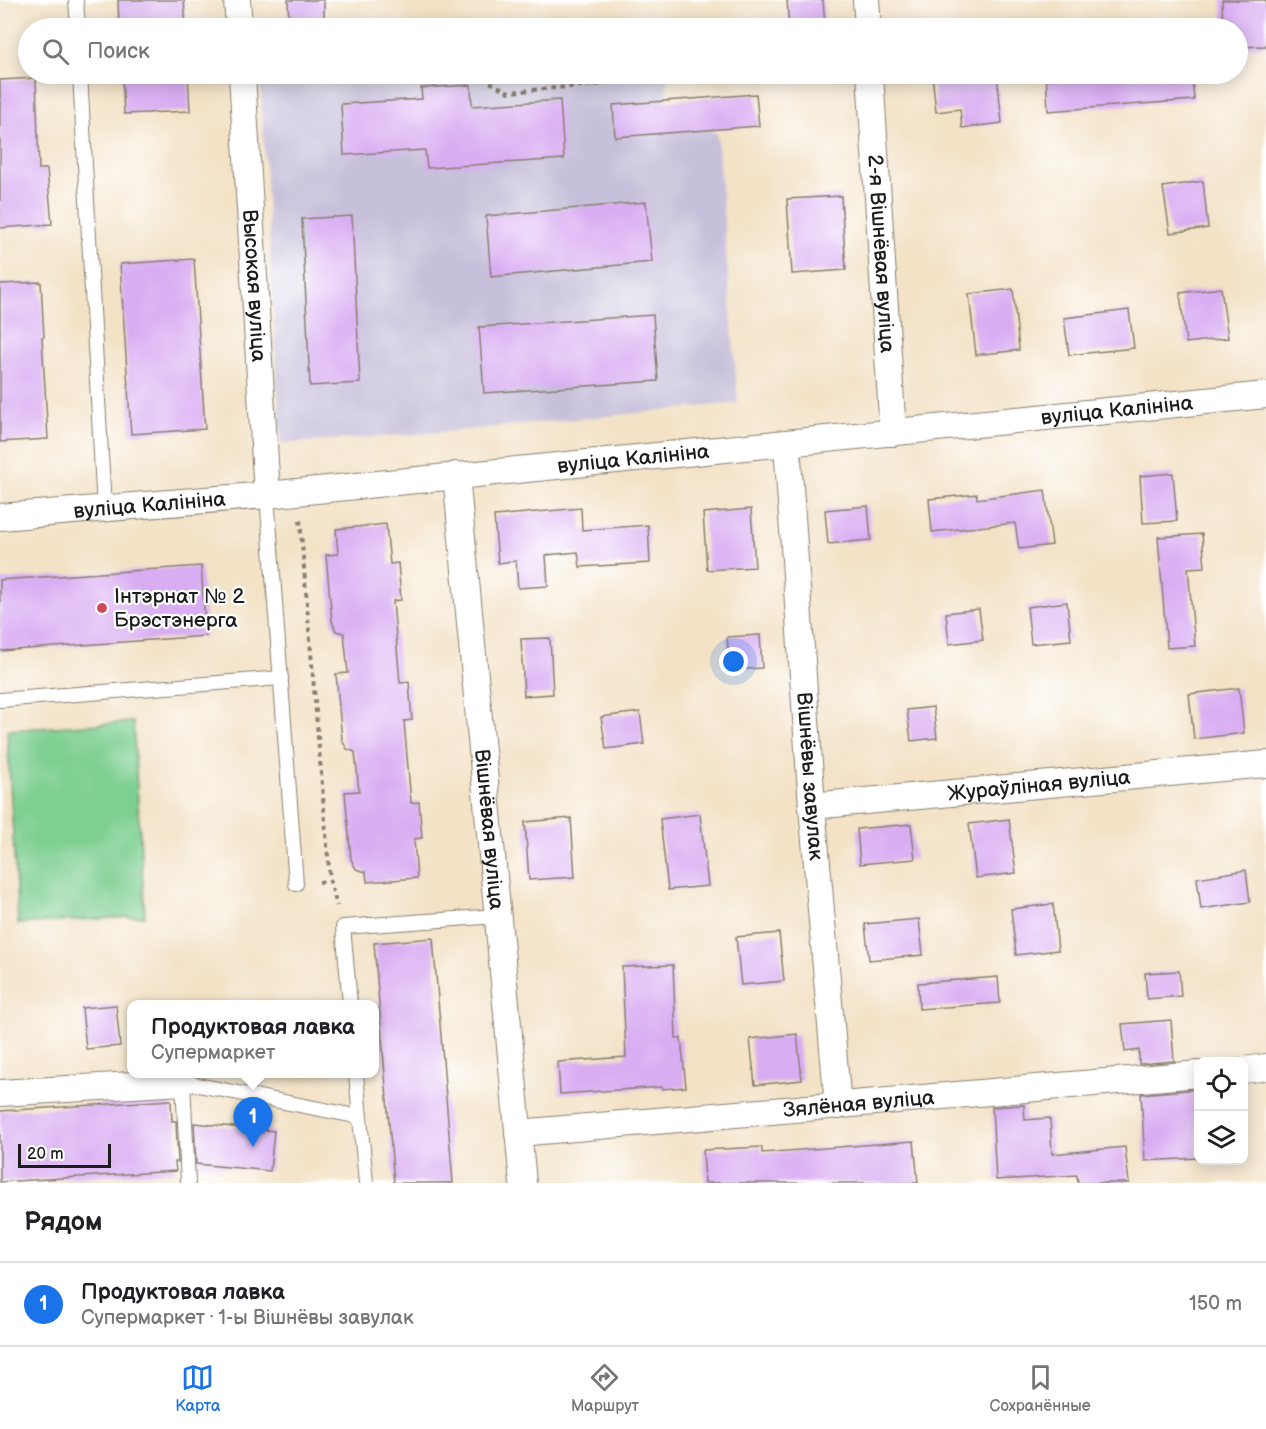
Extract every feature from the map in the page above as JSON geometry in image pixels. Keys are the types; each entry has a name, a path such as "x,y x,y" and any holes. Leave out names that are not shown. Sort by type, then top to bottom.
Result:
{"street":[{"path":"237,0 238,18"},
{"path":"866,0 867,18"},
{"name":"Высокая вуліца","path":"242,84 267,495"},
{"name":"2-я Вішнёвая вуліца","path":"871,84 893,433"},
{"name":"вуліца Калініна","path":"0,517 267,495 1266,395"},
{"name":"Вішнёвы завулак","path":"787,444 812,806 838,1107"},
{"name":"Вішнёвая вуліца","path":"456,475 523,1183"},
{"name":"Жураўліная вуліца","path":"812,806 1266,764"},
{"path":"1248,1069 1266,1067"},
{"name":"Зялёная вуліца","path":"518,1133 1194,1074"},
{"path":"0,1092 183,1082"}],"lane":[{"path":"76,0 77,18"},
{"path":"81,84 104,508"},
{"path":"267,495 296,884"},
{"path":"0,700 281,678"},
{"path":"350,1000 343,927 497,916"},
{"path":"356,1078 366,1183"},
{"path":"188,1183 183,1082 360,1117"}],"path":[{"path":"493,84 509,92 603,84"},
{"path":"298,492 330,881 343,927"},
{"path":"296,884 330,881"}],"shaded area":[{"path":"261,84 668,84 665,103 717,134 738,403 456,431 281,444"}],"green space":[{"path":"133,722 145,916 18,924 7,730"}],"building":[{"path":"118,0 184,0 185,18 119,18"},
{"path":"288,0 324,0 324,18 289,18"},
{"path":"787,0 823,0 824,18 788,18"},
{"path":"1222,0 1266,0 1266,46 1248,47 1248,18 1223,18"},
{"path":"18,79 18,84 36,84 39,169 47,169 52,224 0,228 0,80"},
{"path":"122,84 189,84 190,111 124,114"},
{"path":"933,84 998,84 1002,123 962,128 960,109 936,112"},
{"path":"1047,84 1193,84 1194,100 1048,111"},
{"path":"471,85 472,106 560,100 564,159 427,168 425,150 344,155 341,104 422,99 421,88"},
{"path":"756,94 759,126 615,137 613,105"},
{"path":"1203,181 1208,228 1170,233 1163,187"},
{"path":"841,196 846,270 792,274 787,199"},
{"path":"646,202 652,262 491,277 486,216"},
{"path":"352,216 360,383 310,386 302,219"},
{"path":"194,259 205,429 131,434 120,264"},
{"path":"41,282 48,439 0,442 0,284"},
{"path":"1221,288 1228,338 1186,343 1180,293"},
{"path":"1013,289 1019,350 976,355 969,294"},
{"path":"1129,310 1134,348 1069,355 1064,318"},
{"path":"653,315 658,381 484,393 479,327"},
{"path":"1173,473 1177,521 1143,523 1140,476"},
{"path":"1045,490 1052,545 1019,549 1015,523 932,532 929,499 977,494 977,499"},
{"path":"868,506 871,540 828,544 825,510"},
{"path":"581,508 582,530 648,525 650,563 580,567 578,552 546,555 548,586 518,588 516,561 498,563 494,516"},
{"path":"751,509 755,567 707,570 703,513"},
{"path":"386,524 390,564 398,563 401,600 393,601 400,683 409,682 412,720 404,721 411,803 419,802 422,838 414,839 417,878 367,882 366,872 356,869 351,859 345,792 359,791 355,752 347,749 342,740 336,674 348,673 344,633 336,631 332,621 326,555 338,554 336,529"},
{"path":"1202,534 1205,567 1188,568 1195,646 1167,648 1158,537"},
{"name":"Інтэрнат № 2 Брэстэнерга","path":"201,566 206,636 0,651 0,580"},
{"path":"1067,602 1071,640 1031,644 1027,607"},
{"path":"979,609 983,640 949,644 946,613"},
{"path":"760,635 762,668 730,670 727,637"},
{"path":"550,638 553,694 524,696 521,639"},
{"path":"1239,688 1244,733 1194,739 1189,694"},
{"path":"933,707 937,738 911,741 907,710"},
{"path":"640,712 644,744 606,749 601,717"},
{"path":"700,814 708,886 668,890 660,819"},
{"path":"571,818 575,877 529,880 525,822"},
{"path":"1009,819 1016,873 976,878 969,824"},
{"path":"911,824 915,859 860,864 857,829"},
{"path":"1246,870 1250,902 1201,909 1197,878"},
{"path":"1053,904 1058,950 1016,955 1011,909"},
{"path":"919,919 923,955 869,960 865,924"},
{"path":"779,933 784,981 741,985 736,937"},
{"path":"433,938 453,1183 394,1183 374,943"},
{"path":"673,965 676,1038 681,1038 686,1087 560,1094 558,1062 626,1057 622,967"},
{"path":"1179,971 1181,996 1147,999 1145,973"},
{"path":"998,977 1000,1003 919,1009 918,983"},
{"path":"116,1005 120,1046 86,1049 82,1008"},
{"path":"1171,1020 1174,1061 1139,1064 1139,1050 1125,1052 1122,1024"},
{"path":"797,1034 802,1080 755,1085 750,1039"},
{"path":"1194,1089 1194,1158 1145,1161 1141,1094"},
{"path":"171,1100 172,1121 176,1121 178,1162 175,1162 176,1171 0,1182 0,1111"},
{"path":"1024,1105 1025,1120 1050,1118 1052,1154 1125,1147 1129,1183 1078,1183 1077,1175 996,1180 992,1107"},
{"path":"194,1123 274,1131 270,1171 196,1164"},
{"path":"914,1141 918,1183 705,1183 703,1150 762,1147 762,1153"}],"place":[{"name":"Інтэрнат № 2 Брэстэнерга","path":"102,608"},
{"name":"Продуктовая лавка","path":"253,1147"}]}
